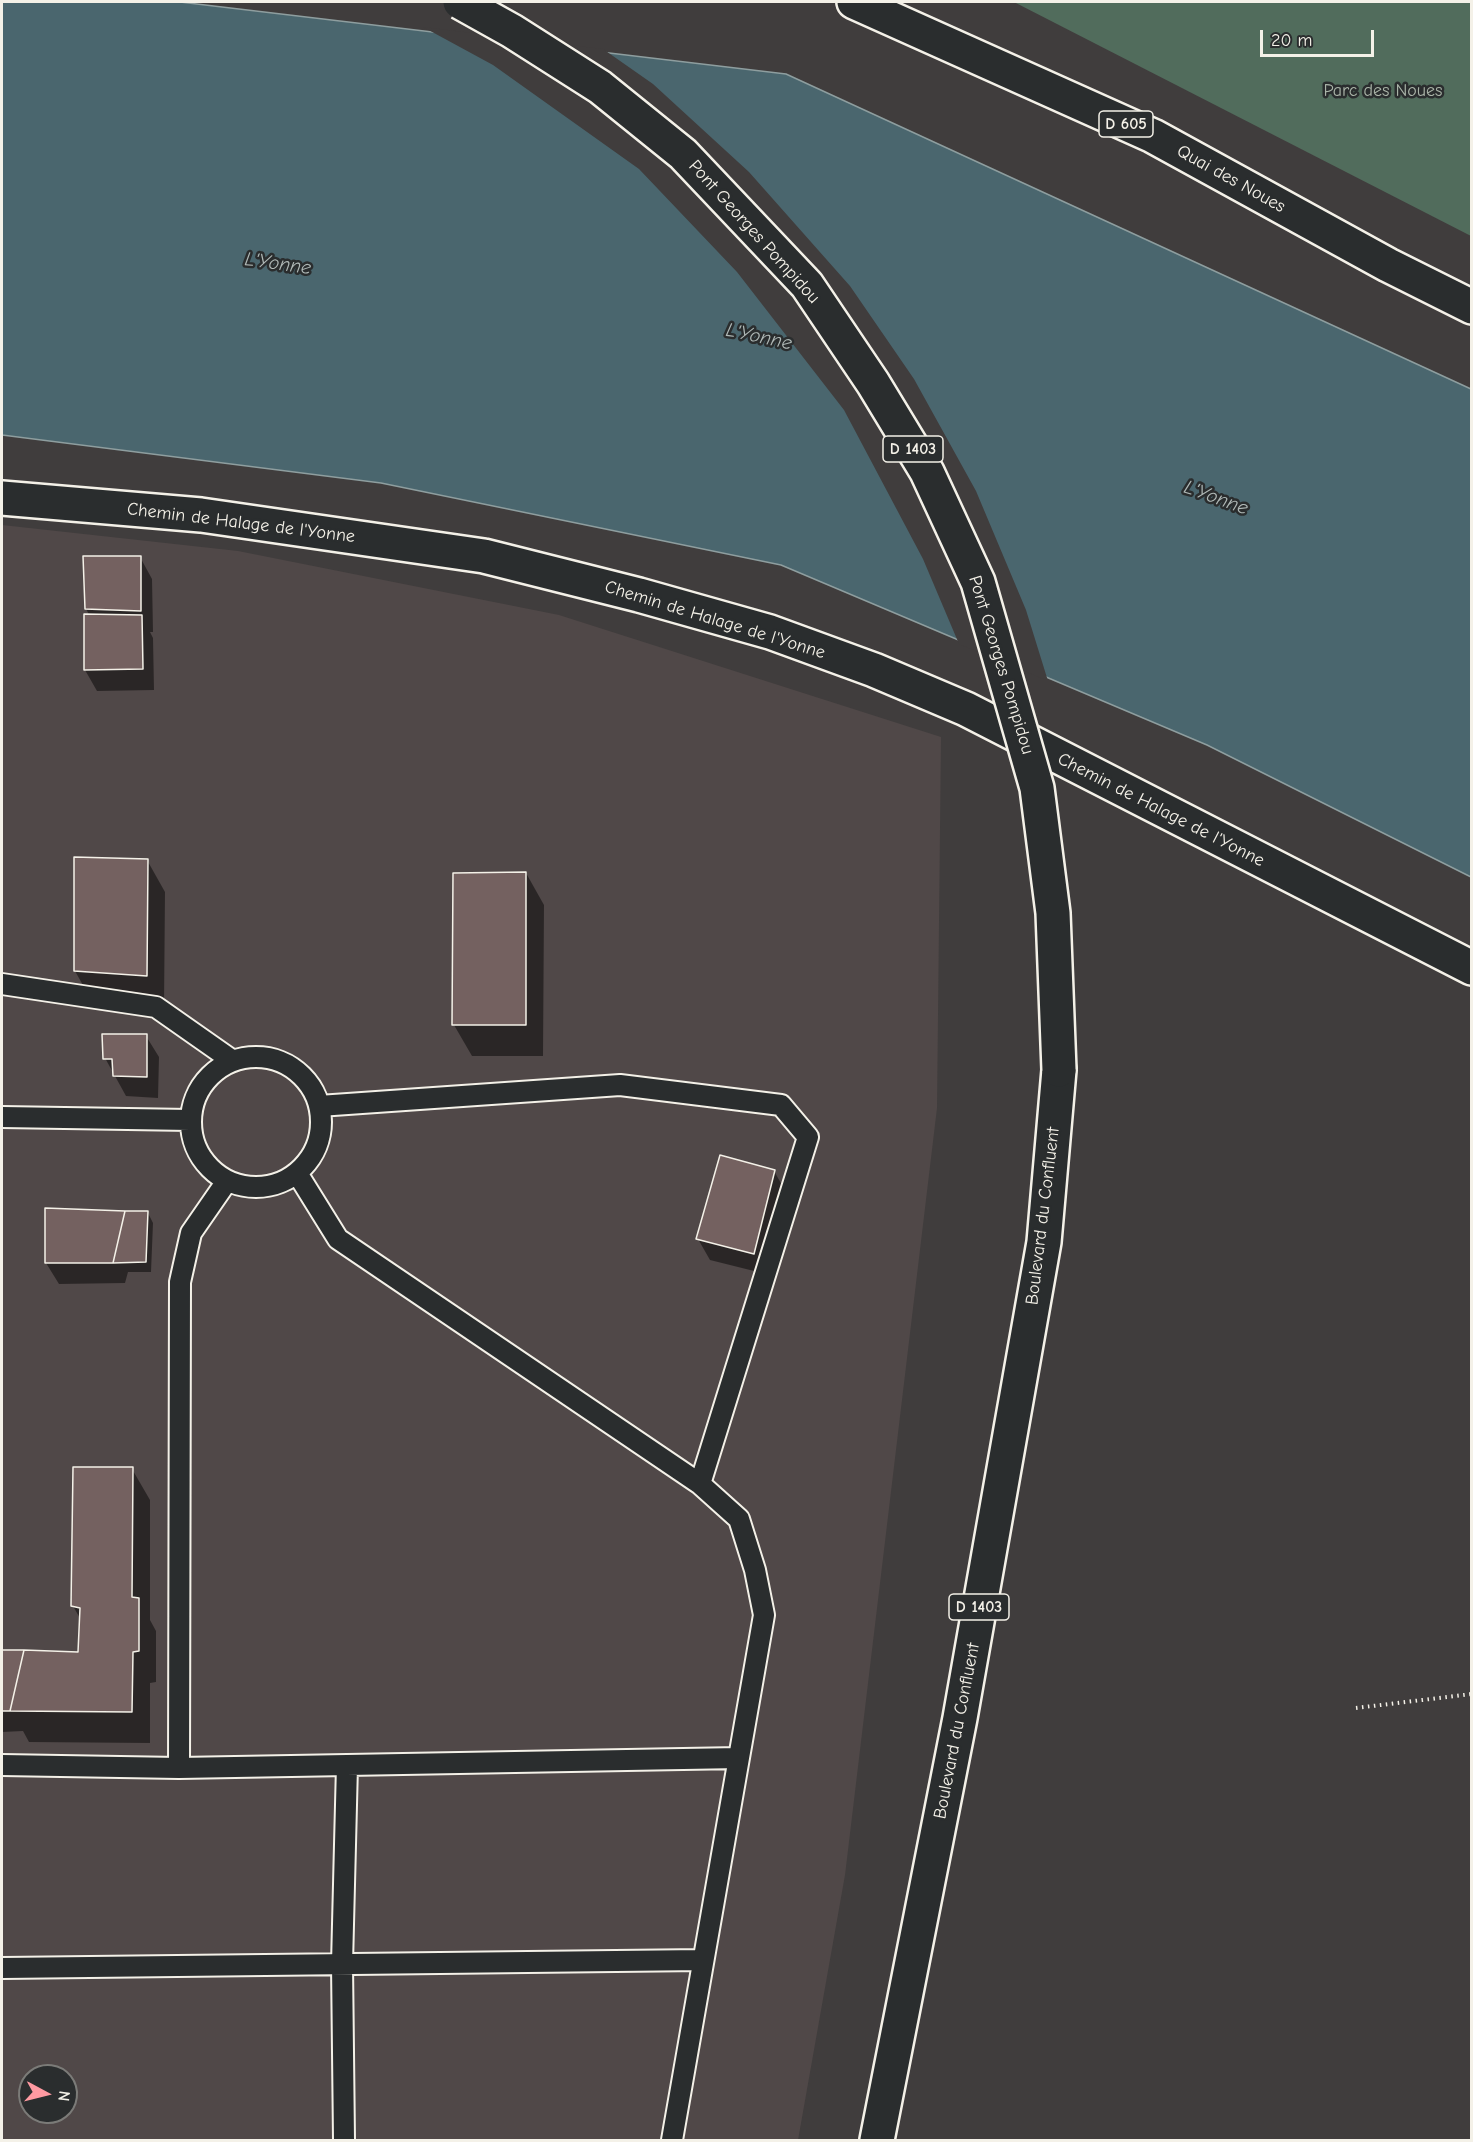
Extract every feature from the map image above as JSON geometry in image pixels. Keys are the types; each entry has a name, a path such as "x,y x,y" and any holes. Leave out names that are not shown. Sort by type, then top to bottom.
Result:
{"main road":[{"name":"Pont Georges Pompidou","path":"460,2 512,31 600,87 683,154 807,285 873,382 927,472 978,582 1037,788 1053,913 1059,1070"},
{"name":"Quai des Noues","path":"854,2 1154,136 1388,265 1472,307"},
{"name":"Chemin de Halage de l'Yonne","path":"2,498 201,515 484,556 639,595 770,632 874,670 966,709 1472,969"},
{"name":"Boulevard du Confluent","path":"877,2140 960,1718 1042,1254 1059,1070"}],"lane":[{"path":"2,984 156,1007 233,1061"},
{"path":"251,1057 270,1059 286,1065 301,1076 312,1090 319,1106 321,1125 317,1142 309,1159 297,1173 281,1182 263,1187 244,1186 227,1181 212,1170 200,1156 193,1139 190,1120 194,1101 203,1084 216,1070 233,1061 251,1057"},
{"path":"319,1106 620,1085 781,1105 808,1137 700,1484"},
{"path":"2,1117 190,1120"},
{"path":"297,1173 338,1239 700,1484 739,1519 764,1616 672,2140"},
{"path":"179,1768 180,1282 191,1233 227,1181"},
{"path":"2,1765 179,1768 739,1758"},
{"path":"344,2140 342,1964 347,1765"},
{"path":"2,1968 703,1960"}],"path":[{"path":"1356,1708 1472,1694"}],"shaded area":[{"path":"2,525 238,551 559,615 941,737 937,1108 845,1875 798,2140 2,2140"}],"green space":[{"name":"Parc des Noues","path":"1014,2 1471,2 1471,236"}],"water":[{"name":"L'Yonne","path":"2,2 180,2 786,74 1471,389 1471,877 1207,745 781,565 381,483 2,435"}],"pier":[{"path":"423,27 603,49 653,84 749,172 850,286 914,379 976,491 1026,610 1048,681 959,644 923,559 844,410 737,272 639,169 493,65"}],"building":[{"path":"83,556 141,556 141,611 85,609"},
{"path":"84,614 142,615 143,669 84,670"},
{"path":"74,857 148,859 147,976 74,971"},
{"path":"526,872 526,1025 452,1025 453,873"},
{"path":"102,1034 147,1034 147,1077 113,1076 112,1059 103,1059"},
{"path":"720,1155 775,1170 754,1254 696,1239"},
{"path":"45,1208 125,1211 113,1263 45,1263"},
{"path":"125,1211 148,1211 146,1262 113,1263"},
{"path":"73,1467 133,1467 132,1597 139,1598 139,1651 133,1652 132,1712 10,1711 24,1650 78,1652 80,1608 71,1606"},
{"path":"2,1650 24,1650 10,1711 2,1711"}]}
